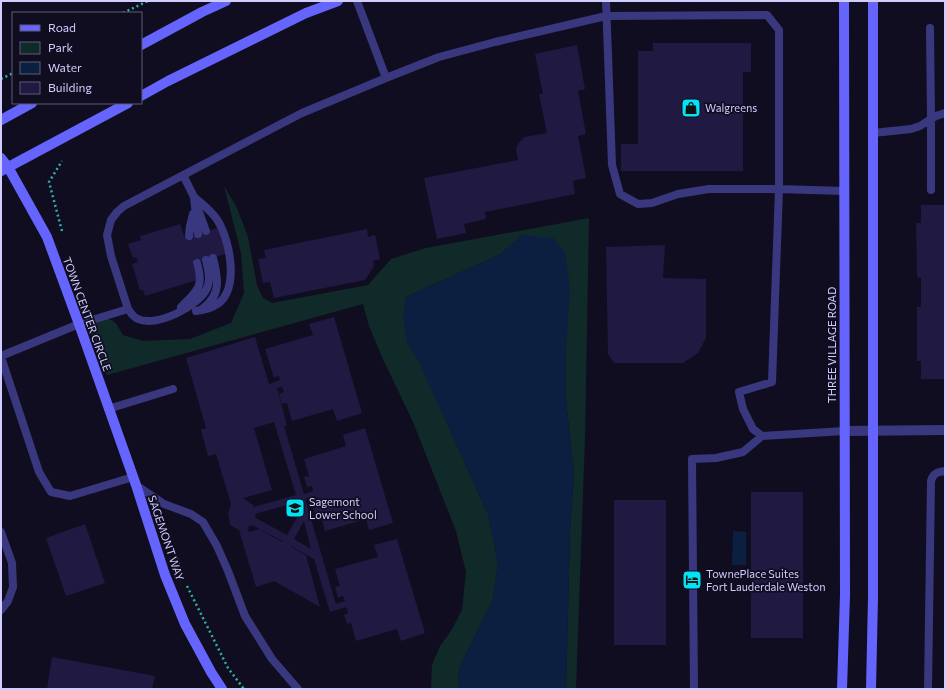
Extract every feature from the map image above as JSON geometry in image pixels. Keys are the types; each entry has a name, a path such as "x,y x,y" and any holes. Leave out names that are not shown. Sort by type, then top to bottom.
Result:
{"street":[{"path":"142,44 202,12 226,1"},
{"path":"142,95 168,81 306,13 338,1"},
{"name":"THREE VILLAGE ROAD","path":"842,689 845,595 844,1"},
{"path":"871,689 874,431 873,1"},
{"path":"1,120 30,104"},
{"path":"4,169 126,104"},
{"name":"TOWN CENTER CIRCLE","path":"1,158 4,169 47,237 134,481"},
{"path":"844,431 945,430"},
{"name":"SAGEMONT WAY","path":"134,481 166,575 185,624 210,672 222,689"}],"lane":[{"path":"357,1 386,78"},
{"path":"606,1 612,165 620,194 638,204 652,204 678,194 709,189 844,191"},
{"path":"194,200 211,213 221,226 230,253 230,286 223,299 215,306 160,320 148,322 139,320 132,315 128,308 108,244 107,235 111,220 117,212 124,206 302,113 439,57 495,42 606,16 767,15 780,30 779,189 772,382 739,392 743,409 753,429 762,436"},
{"path":"930,28 931,190"},
{"path":"873,133 911,129 945,113"},
{"path":"183,175 194,200 196,224 202,232"},
{"path":"189,236 193,216 194,200"},
{"path":"172,316 198,300 205,292 209,281 210,259 217,276 216,293 208,304 196,311"},
{"path":"172,316 200,285 197,263"},
{"path":"128,308 79,324 1,356 39,472 51,492 70,496 134,481"},
{"path":"108,409 173,389"},
{"path":"694,689 692,459 716,458 743,452 762,436 844,431"},
{"path":"928,689 931,481 936,472 945,471"},
{"name":"SAGEMONT WAY","path":"134,481 164,504 191,514 203,522 217,546 228,570 245,616 272,658 298,689"},
{"path":"1,532 12,563 13,587 8,601 1,610"}],"path":[{"path":"125,12 148,1"},
{"path":"1,79 12,74"},
{"path":"62,161 49,182 64,238"},
{"path":"175,552 185,582 228,668 244,689"}],"green space":[{"path":"224,186 237,208 248,237 257,285 263,298 272,303 368,285 391,259 426,248 589,218 585,438 576,689 566,689 570,530 574,474 566,401 566,351 522,235 501,254 406,297 407,342 419,361 488,514 498,562 493,599 460,667 458,681 460,689 432,689 432,665 440,646 451,631 462,610 466,572 456,531 413,422 369,326 363,304 107,375 91,335 91,324 101,317 113,321 123,335 143,341 190,339 231,323 244,293 241,253"}],"water":[{"path":"522,235 553,238 565,252 570,288 566,351 566,401 574,474 570,530 566,689 460,689 458,681 460,667 493,599 498,562 488,514 419,362 407,342 403,319 406,297 501,254"},
{"path":"733,531 746,532 746,565 732,565"}],"building":[{"name":"Walgreens","path":"653,43 751,43 751,72 743,72 743,171 621,171 621,144 638,144 638,51 653,51"},
{"path":"577,45 585,89 578,91 586,134 578,136 586,178 573,181 575,194 485,212 486,219 464,224 466,233 437,239 424,178 518,160 516,149 524,137 547,133 539,94 543,94 535,54"},
{"path":"921,205 945,205 945,379 921,379 921,361 917,361 917,307 921,307 921,278 917,277 916,223 921,223"},
{"path":"180,224 185,238 220,227 228,253 193,264 197,280 145,296 143,290 140,290 132,264 138,262 136,257 133,258 128,244 141,240 140,236"},
{"path":"367,229 368,237 375,235 380,259 373,261 374,266 365,280 274,298 270,282 263,283 258,259 266,258 264,250"},
{"path":"665,245 663,278 706,279 706,338 698,353 683,363 614,363 608,354 606,247"},
{"path":"334,317 362,413 337,421 333,409 292,421 287,403 282,404 279,394 284,392 282,387 277,388 287,425 284,426 304,494 313,491 312,486 307,487 304,477 309,476 304,459 346,446 343,435 365,428 393,523 369,530 366,519 325,531 320,513 315,514 312,504 317,503 315,496 305,499 336,604 345,601 343,596 338,598 335,587 340,586 335,569 378,557 374,545 397,539 425,633 401,641 397,629 356,641 351,623 347,624 344,615 348,613 346,607 330,612 314,559 291,546 306,555 320,607 274,581 256,587 239,530 230,525 228,513 231,504 216,454 208,456 201,430 206,428 186,358 255,337 269,384 280,380 279,376 274,378 265,349 313,335 309,324","holes":["274,422 296,495 253,507 253,505 243,498 272,490 254,428","298,502 301,511 287,535 256,518 255,514","304,521 311,549 294,539","252,525 282,542 259,529 249,532 248,527"]},
{"path":"751,492 803,492 803,638 751,638"},
{"path":"614,500 666,500 666,645 614,645"},
{"path":"85,524 105,583 66,596 46,538"},
{"path":"52,657 155,676 152,689 47,689"}],"place":[{"name":"Walgreens","path":"691,108"},
{"name":"Sagemont Lower School","path":"295,508"},
{"name":"TownePlace Suites Fort Lauderdale Weston","path":"692,580"}]}
